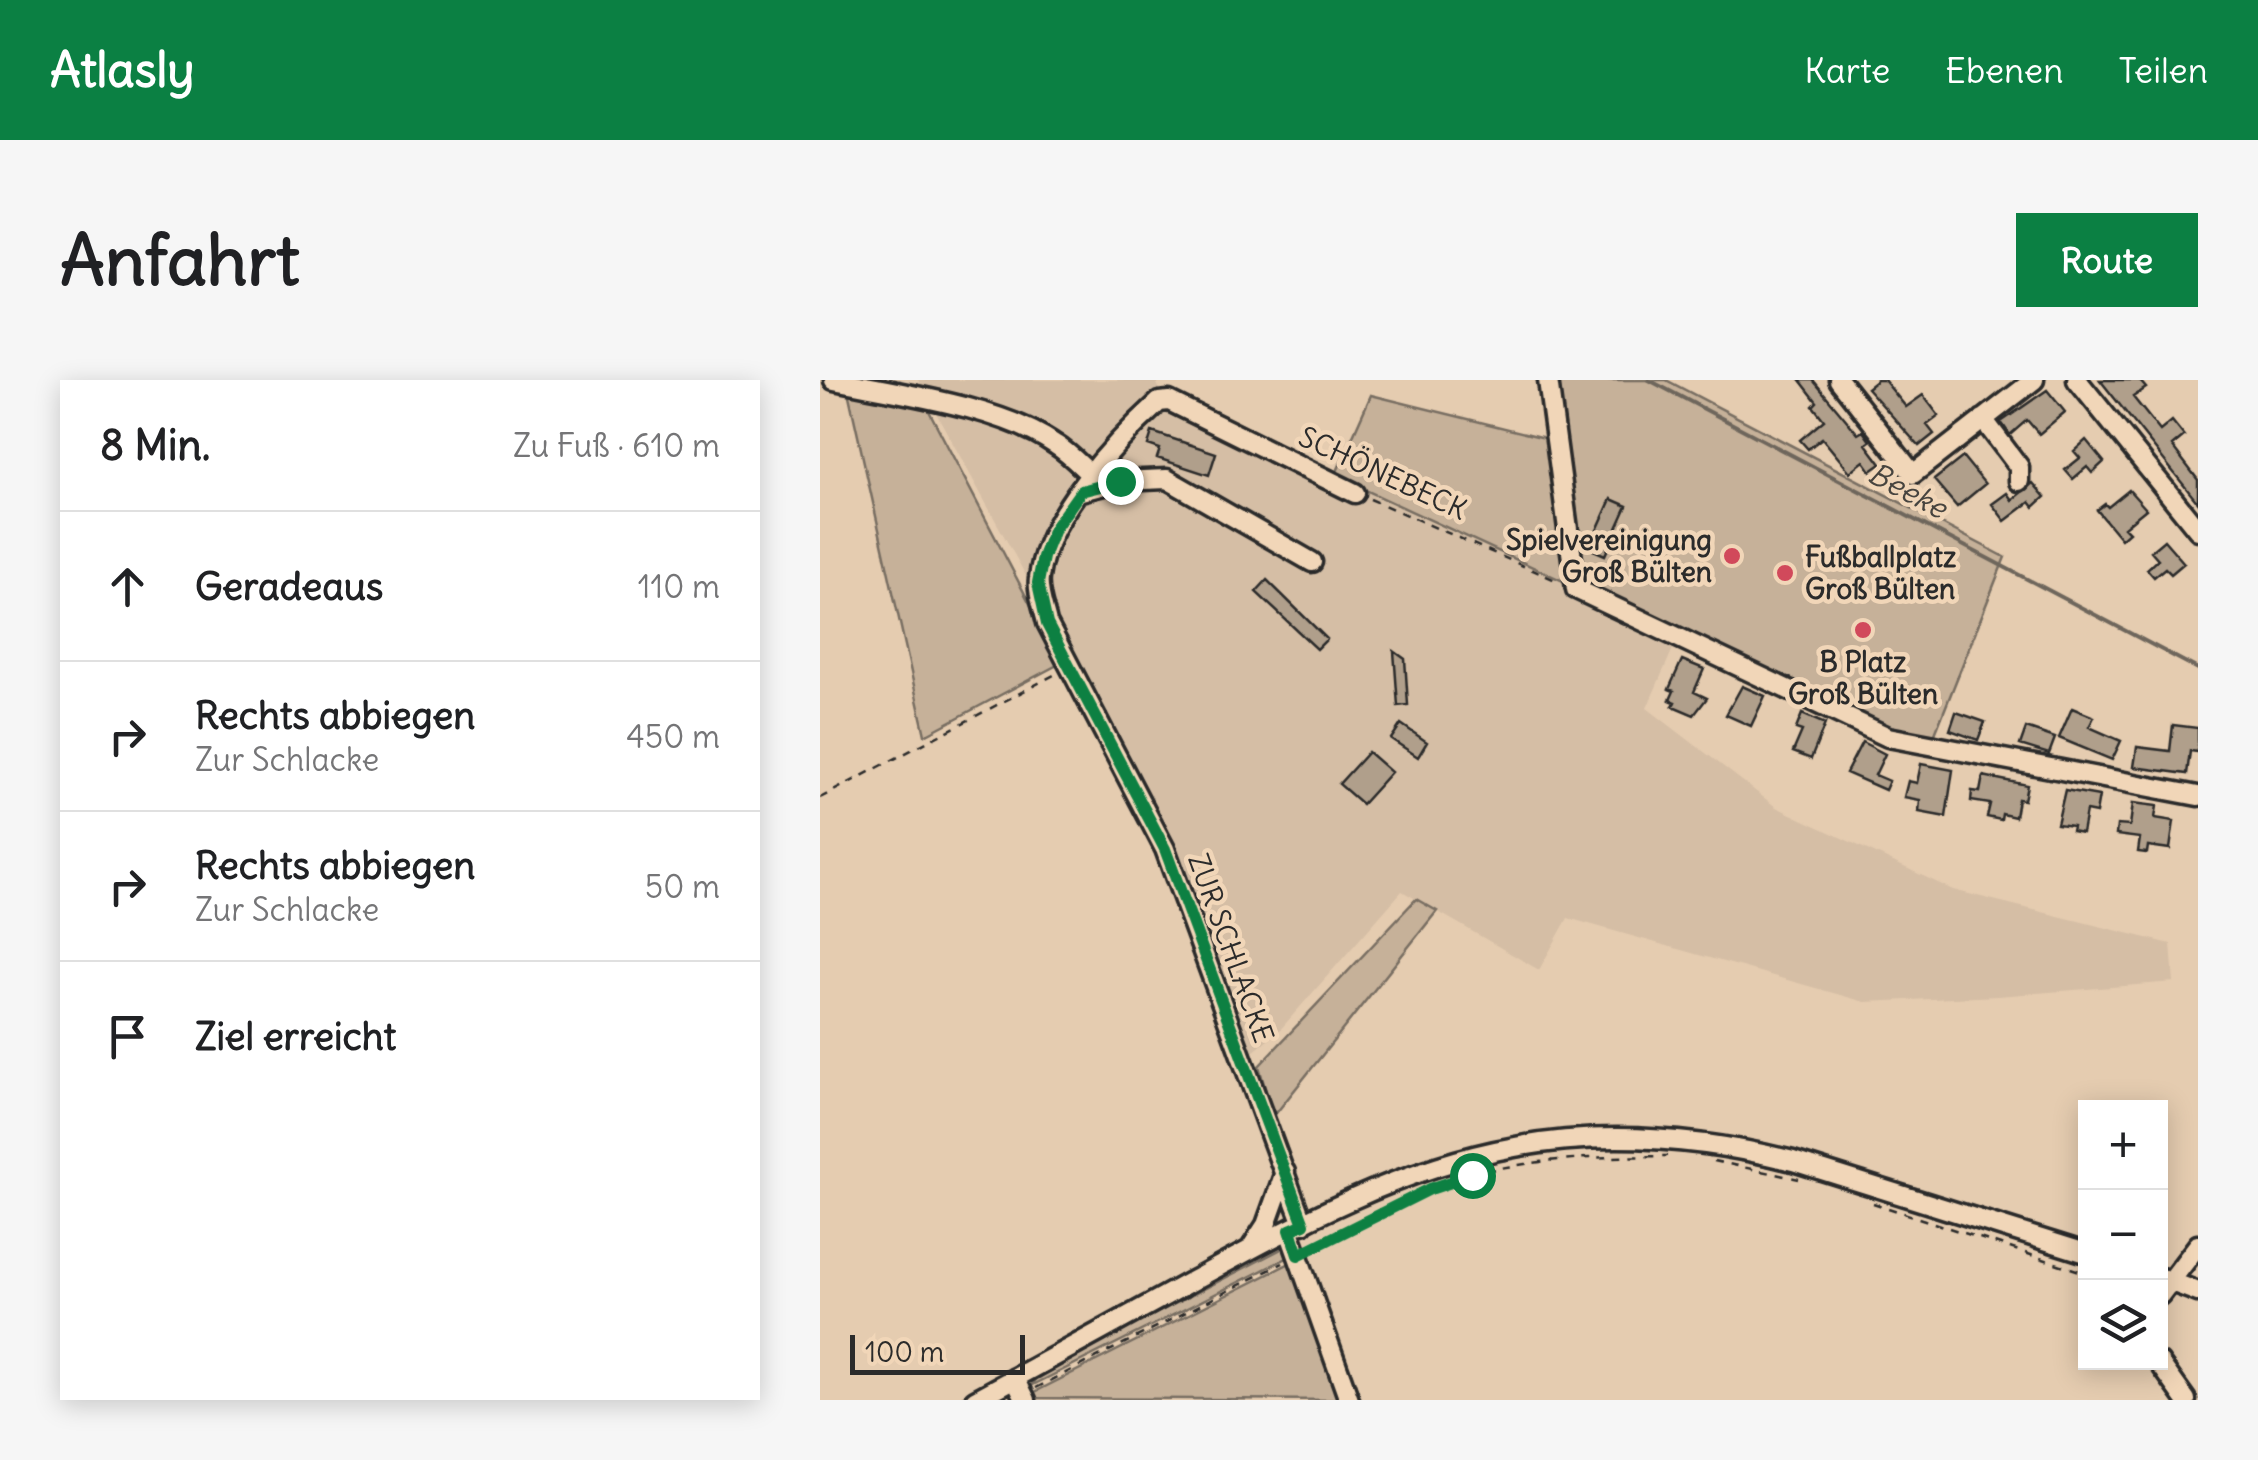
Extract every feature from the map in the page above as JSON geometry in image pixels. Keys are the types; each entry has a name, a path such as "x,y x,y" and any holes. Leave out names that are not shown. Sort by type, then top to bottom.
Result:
{"street":[{"path":"834,380 954,404 1031,430 1056,445 1086,483 1167,479 1312,562"},
{"path":"1548,380 1576,589 1888,738 2198,796"},
{"path":"1839,380 1913,474 2034,380"},
{"path":"2077,380 2198,530"},
{"name":"ZUR SCHLACKE","path":"1169,401 1154,407 1108,453 1086,483 1054,529 1038,583 1047,624 1165,849 1285,1172 1297,1227 1298,1255 1349,1400"},
{"name":"SCHÖNEBECK","path":"1169,401 1355,493"},
{"path":"1984,420 2019,468 2020,481"},
{"path":"975,1400 1022,1391 1249,1251 1402,1179 1485,1153 1576,1139 1644,1138 1711,1144 1781,1158 2078,1251"},
{"path":"1249,1251 1266,1225 1285,1172"},
{"path":"2167,1280 2198,1245"},
{"path":"2168,1286 2198,1292"},
{"path":"2165,1370 2186,1400"}],"path":[{"name":"SCHÖNEBECK","path":"1355,493 1576,589"},
{"path":"820,798 1071,666"},
{"path":"1022,1391 1430,1189 1472,1175 1587,1157 1671,1156"},
{"path":"1705,1159 1808,1181"},
{"path":"1864,1200 2078,1270"}],"shaded area":[{"path":"918,380 1160,380 1157,385 1163,393 1679,635 1647,708 1776,807 1953,890 2171,944 2174,982 1865,1002 1568,918 1539,970 1402,891 1279,1031 1248,1056 1079,672"},
{"name":"Fußballplatz Groß Bülten","path":"1540,380 1666,380 2005,557 1933,739 1893,733 1335,476 1371,395 1549,439"},
{"path":"848,391 926,405 1061,663 925,735"},
{"path":"1416,899 1437,911 1273,1117 1259,1066"},
{"path":"1291,1244 1295,1254 1031,1386 1041,1373"},
{"path":"1296,1260 1347,1400 1033,1398 1033,1393"}],"building":[{"path":"1800,380 1813,380 1858,434 1863,431 1870,441 1866,444 1881,464 1871,471 1864,461 1850,472 1822,438 1808,449 1800,440 1824,420 1813,406 1817,402"},
{"path":"1884,380 1906,407 1923,395 1939,416 1927,425 1934,434 1919,446 1867,388"},
{"path":"2100,380 2139,380 2146,388 2133,397 2160,431 2172,421 2184,436 2172,446 2198,480 2198,503"},
{"path":"2047,390 2065,412 2039,434 2027,420 2010,435 2001,422"},
{"path":"1152,432 1216,453 1209,475 1157,458 1160,449 1148,445"},
{"path":"2086,440 2104,462 2092,473 2087,467 2073,479 2065,470 2080,458 2074,451"},
{"path":"1963,457 1985,484 1957,507 1934,480"},
{"path":"2033,483 2045,497 2034,507 2030,502 2005,521 1992,504 2007,493 2012,500"},
{"path":"2129,490 2146,509 2124,527 2129,532 2121,539 2097,510 2105,504 2108,507"},
{"path":"1611,499 1627,506 1605,555 1589,548"},
{"path":"2164,540 2184,563 2171,574 2165,568 2154,577 2147,569 2158,559 2151,551"},
{"path":"1267,580 1327,639 1317,649 1256,592"},
{"path":"1394,651 1405,659 1408,705 1398,706"},
{"path":"1682,660 1704,669 1694,692 1707,698 1694,715 1673,706 1675,702 1670,700 1674,691 1669,689"},
{"path":"1742,686 1765,696 1751,726 1726,715"},
{"path":"2072,708 2094,717 2089,727 2121,741 2112,760 2059,738"},
{"path":"1956,712 1985,722 1978,740 1950,730"},
{"path":"1802,714 1825,724 1811,759 1793,752 1802,731 1796,729"},
{"path":"1401,724 1427,742 1418,757 1391,739"},
{"path":"2173,725 2198,728 2198,752 2190,751 2187,774 2134,767 2137,747 2170,751"},
{"path":"2026,728 2055,738 2049,754 2020,745"},
{"path":"1862,742 1885,754 1875,775 1889,781 1885,790 1846,773"},
{"path":"1368,752 1391,772 1362,804 1339,784"},
{"path":"1921,764 1953,770 1946,817 1919,812 1920,800 1904,797 1908,781 1917,783"},
{"path":"1983,776 2027,785 2024,800 2018,799 2015,817 1987,817 1990,804 1971,801 1972,791 1980,792"},
{"path":"2065,790 2099,796 2096,813 2086,811 2082,833 2072,831 2073,826 2057,824"},
{"path":"2133,803 2157,806 2155,818 2174,821 2170,849 2148,846 2147,853 2138,852 2140,838 2116,835 2117,825 2130,826"}],"waterway":[{"name":"Beeke","path":"1649,380 2198,669"}],"place":[{"name":"Spielvereinigung Groß Bülten","path":"1732,556"},
{"name":"Fußballplatz Groß Bülten","path":"1785,573"},
{"name":"B Platz Groß Bülten","path":"1863,630"}],"route":[{"path":"1120,481 1081,491 1054,529 1038,583 1047,624 1165,849 1304,1224 1290,1230 1298,1255 1430,1189 1472,1175"}]}
